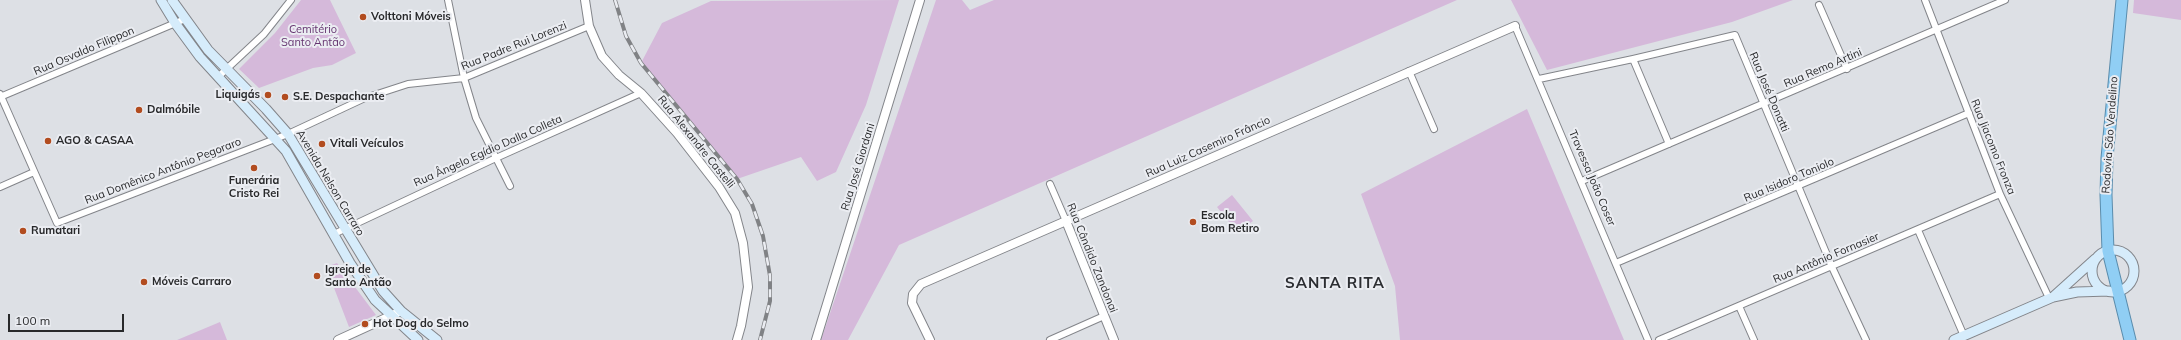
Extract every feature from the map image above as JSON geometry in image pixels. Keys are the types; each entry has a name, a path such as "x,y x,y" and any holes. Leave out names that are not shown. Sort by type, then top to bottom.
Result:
{"highway":[{"name":"Rodovia São Vendelino","path":"2122,0 2107,158 2108,251 2114,291 2130,340"}],"main road":[{"name":"Avenida Nelson Carraro","path":"161,0 175,24 200,57 276,138 286,151 334,234 375,300 391,317 418,340"},
{"name":"Avenida Nelson Carraro","path":"172,0 208,50 266,109 288,134 371,275 382,291 401,311 437,340"},
{"path":"200,57 208,50"},
{"path":"1954,340 2051,297 2078,292 2114,291 2124,288 2132,279 2133,266 2127,255 2115,250 2108,251 2096,259 2051,297"},
{"path":"2096,259 2093,265 2094,279 2097,285 2114,291"},
{"path":"363,282 371,275"}],"street":[{"path":"218,77 264,34 291,0"},
{"path":"448,0 464,78 480,130 510,186"},
{"name":"Rua Alexandre Castelli","path":"584,0 589,26 595,44 608,64 641,93 690,149 729,201 735,213 743,243 748,287 737,340"},
{"name":"Rua José Giordani","path":"816,340 920,0"},
{"name":"Rua Jiacomo Fronza","path":"1925,0 2000,194 2051,297"},
{"name":"Rua Remo Artini","path":"1582,181 1763,105 2005,0"},
{"path":"1818,5 1847,69"},
{"name":"Rua Osvaldo Filippon","path":"0,96 185,19"},
{"name":"Rua Padre Rui Lorenzi","path":"276,138 288,134 352,103 388,89 424,81 464,78 589,26"},
{"name":"Rua Luiz Casemiro Frâncio","path":"930,340 912,303 913,294 921,284 1515,26"},
{"name":"Travessa João Coser","path":"1515,26 1539,79 1648,340"},
{"name":"Rua José Donatti","path":"1539,79 1734,35 1832,267 1866,340"},
{"path":"1633,59 1669,144"},
{"path":"1409,71 1434,129"},
{"name":"Rua Ângelo Egídio Dalla Colleta","path":"334,234 496,158 641,93"},
{"path":"0,96 34,172 0,187"},
{"name":"Rua Isidoro Toniolo","path":"1616,263 1798,188 1969,113"},
{"name":"Rua Domênico Antônio Pegoraro","path":"34,172 57,222 276,138"},
{"name":"Rua Cândido Zandonai","path":"1050,184 1114,340"},
{"name":"Rua Antônio Fornasier","path":"1658,340 2000,194"},
{"path":"1918,230 1964,336"},
{"path":"1738,306 1754,340"},
{"path":"338,340 391,317 401,311"},
{"path":"1050,340 1104,316"}],"green space":[{"name":"Cemitério Santo Antão","path":"301,0 330,0 356,53 332,65 313,68 259,88 239,69 275,33"},
{"path":"899,0 866,105 836,172 817,181 801,157 737,179 641,63 662,23 711,1"},
{"path":"936,0 962,0 970,10 994,0 1457,0 899,245 848,340 821,340"},
{"path":"1511,0 1793,0 1732,22 1547,70"},
{"path":"2134,0 2181,0 2181,20 2133,13"},
{"path":"1527,109 1624,340 1400,340 1395,286 1361,194"},
{"path":"1232,195 1253,221 1237,232 1217,207"},
{"path":"337,263 376,315 349,327 326,267"},
{"path":"220,322 227,340 177,340"}],"railway":[{"path":"615,0 626,36 641,63 737,179 752,204 763,236 770,276 770,301 760,340"}],"place":[{"name":"Volttoni Móveis","path":"363,17"},
{"name":"Liquigás","path":"268,95"},
{"name":"S.E. Despachante","path":"285,97"},
{"name":"Dalmóbile","path":"139,110"},
{"name":"AGO & CASAA","path":"48,141"},
{"name":"Vitali Veículos","path":"322,144"},
{"name":"Funerária Cristo Rei","path":"254,168"},
{"name":"Escola Bom Retiro","path":"1193,222"},
{"name":"Rumatari","path":"23,231"},
{"name":"Igreja de Santo Antão","path":"317,276"},
{"name":"Móveis Carraro","path":"144,282"},
{"name":"Hot Dog do Selmo","path":"365,324"}],"district":[{"name":"SANTA RITA","path":"1335,283"}]}
